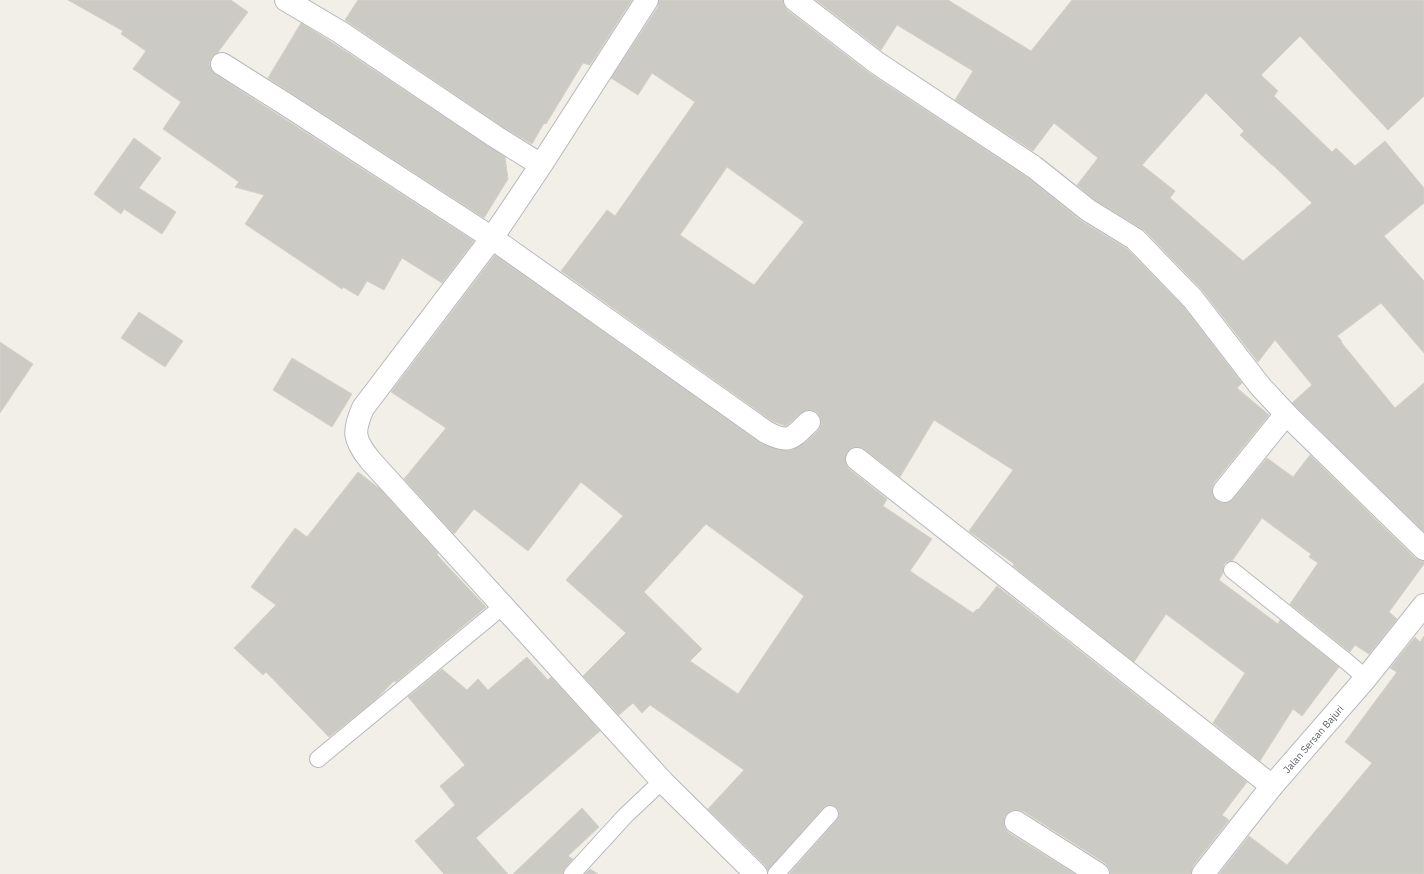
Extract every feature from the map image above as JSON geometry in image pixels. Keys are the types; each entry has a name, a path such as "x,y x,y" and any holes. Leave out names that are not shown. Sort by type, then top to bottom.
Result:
{"street":[{"path":"286,0 340,32 496,137 541,165"},
{"path":"647,0 541,165 492,238 363,408 356,423 356,438 360,448 370,460 662,781 756,874"},
{"path":"795,0 877,63 1034,167 1088,210 1135,239 1193,299 1260,386 1286,414 1424,549"},
{"path":"222,64 492,238 766,432 777,437 788,439 793,437 809,422"},
{"path":"1224,491 1286,414"},
{"path":"857,459 1272,786"},
{"name":"Jalan Sersan Bajuri","path":"1203,874 1272,786 1366,678 1424,605"},
{"path":"1016,822 1098,874"}],"lane":[{"path":"1232,570 1366,678"},
{"path":"318,759 503,606"},
{"path":"572,874 625,816 662,781"},
{"path":"776,874 830,814"}],"building":[{"path":"68,0 231,0 248,12 218,52 211,58 209,65 215,74 474,241 442,283 402,258 384,290 367,281 358,296 343,287 342,289 245,224 264,195 235,187 239,182 163,129 181,102 133,69 146,51 121,34 123,31"},
{"path":"358,0 632,0 590,65 583,63 532,144 503,127 345,20"},
{"path":"659,0 783,0 787,10 869,73 1027,177 1080,220 1127,249 1184,307 1242,383 1237,388 1269,415 1214,483 1212,489 1213,496 1216,500 1222,503 1229,502 1233,499 1267,458 1293,477 1310,455 1415,558 1424,561 1424,564 1389,612 1397,619 1369,654 1355,645 1350,652 1290,604 1318,563 1309,557 1311,554 1262,518 1232,561 1228,561 1224,564 1223,573 1219,580 1278,624 1280,620 1339,667 1302,716 1293,709 1260,761 1213,723 1245,673 1166,614 1134,662 1013,566 1014,564 969,531 1013,470 934,420 900,477 864,449 853,447 847,452 845,458 849,469 887,499 883,506 932,539 910,571 973,613 977,609 978,610 997,586 1247,782 1222,815 1229,820 1193,866 1191,874 1110,874 1109,868 1105,863 1023,811 1016,810 1010,811 1005,816 1005,828 1009,833 1075,874 789,874 837,820 839,811 832,805 827,805 823,808 768,870 765,865 708,809 744,770 650,705 642,713 633,703 619,715 583,676 626,633 566,580 623,516 581,482 528,551 474,509 454,534 404,479 446,428 391,392 495,255 761,443 778,450 792,450 806,442 818,431 821,426 821,419 818,413 812,410 806,410 801,413 786,426 772,421 561,271 607,210 615,216 695,102 652,73 638,95 611,78 658,7","holes":["727,167 804,222 754,285 680,235","706,524 804,596 738,694 690,661 702,649 644,592"]},
{"path":"816,0 948,0 1031,51 1072,0 1424,0 1424,96 1388,130 1300,36 1261,75 1278,91 1274,96 1332,152 1336,148 1355,166 1385,141 1424,188 1424,203 1384,236 1424,281 1424,353 1381,303 1337,336 1395,408 1424,383 1424,532 1292,403 1312,385 1275,340 1258,362 1202,290 1144,230 1095,200 1077,185 1098,158 1054,123 1033,151 955,100 973,71 897,25 881,50","holes":["1206,93 1244,131 1240,135 1312,203 1243,261 1170,198 1175,191 1142,165"]},
{"path":"301,23 505,157 508,179 484,218 268,78"},
{"path":"134,138 161,158 139,188 176,212 162,234 124,209 121,214 94,194"},
{"path":"139,312 183,341 165,367 121,338"},
{"path":"0,342 33,364 0,413"},
{"path":"292,358 352,394 332,427 273,390"},
{"path":"358,472 380,489 438,553 437,555 486,607 396,682 394,681 374,701 329,737 266,672 263,675 234,648 276,605 251,587 295,528 307,537"},
{"path":"1424,636 1424,874 1219,874 1249,836 1287,865 1372,763 1345,742 1397,672 1390,668 1415,637 1420,642"},
{"path":"527,657 548,680 551,677 600,731 476,838 508,874 444,874 415,841 455,805 440,786 465,765 408,697 442,669 467,690 478,679 488,690"},
{"path":"582,808 599,827 568,856 573,859 565,868 563,874 513,874"},
{"path":"590,869 598,874 585,874"}]}
